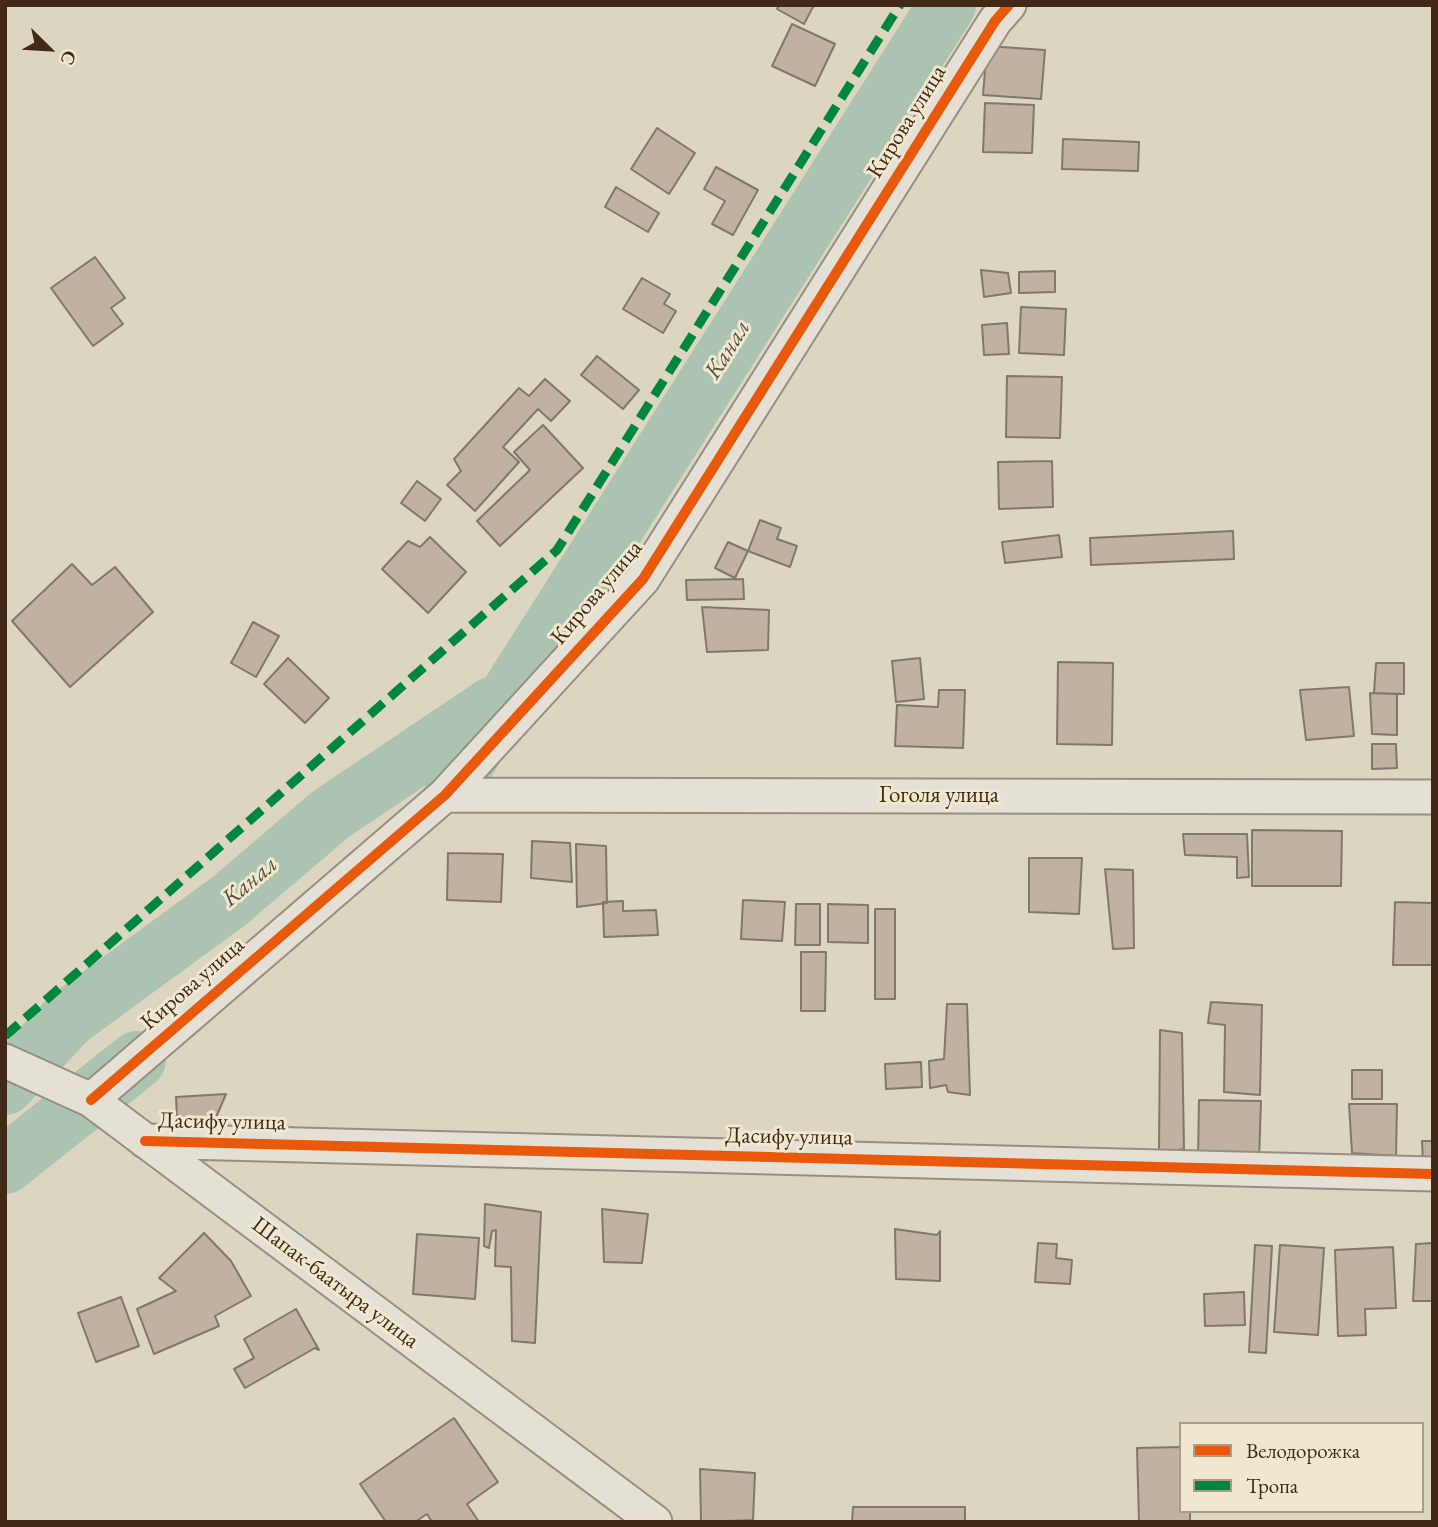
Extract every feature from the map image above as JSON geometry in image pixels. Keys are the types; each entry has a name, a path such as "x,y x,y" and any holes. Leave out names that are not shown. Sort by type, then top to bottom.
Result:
{"street":[{"name":"Кирова улица","path":"91,1100 445,795 643,579 995,21 1009,5"},
{"name":"Гоголя улица","path":"445,795 1433,796"},
{"name":"Шапак-баатыра улица","path":"5,1060 91,1100 655,1522"},
{"name":"Дасифу улица","path":"145,1141 1433,1174"}],"building":[{"path":"779,5 814,5 804,24 777,9"},
{"path":"792,24 835,44 815,86 772,66"},
{"path":"987,46 1045,50 1041,99 983,95"},
{"path":"985,103 1034,105 1032,153 983,152"},
{"path":"657,128 695,153 669,194 631,169"},
{"path":"1063,139 1139,142 1138,171 1062,169"},
{"path":"716,167 758,190 733,235 712,224 725,201 704,189"},
{"path":"616,187 659,213 648,232 605,207"},
{"path":"95,257 125,298 111,308 123,324 93,346 51,288"},
{"path":"981,270 1008,273 1011,293 984,297"},
{"path":"1055,271 1055,292 1019,293 1019,272"},
{"path":"642,278 670,294 664,304 676,311 663,333 623,309"},
{"path":"1021,307 1066,309 1064,355 1019,353"},
{"path":"1007,323 1009,354 984,355 982,325"},
{"path":"597,356 639,390 623,409 581,375"},
{"path":"1007,376 1062,377 1060,438 1006,437"},
{"path":"545,379 570,401 551,421 538,409 503,447 519,462 475,511 447,485 461,471 454,459 519,388 529,396"},
{"path":"543,425 583,468 500,546 477,521 530,470 514,452"},
{"path":"1052,461 1053,507 999,509 998,462"},
{"path":"417,481 441,499 425,521 401,503"},
{"path":"760,520 781,528 777,539 797,546 790,567 748,551"},
{"path":"1233,531 1234,559 1091,565 1090,538"},
{"path":"1059,535 1062,557 1005,563 1002,542"},
{"path":"430,537 466,572 428,613 382,569 408,541 420,547"},
{"path":"728,542 748,551 735,578 715,568"},
{"path":"72,564 92,585 115,567 153,612 70,687 12,621"},
{"path":"743,579 744,599 687,600 686,580"},
{"path":"702,607 769,610 768,650 707,652"},
{"path":"253,622 279,636 256,677 231,663"},
{"path":"288,658 329,698 305,723 264,684"},
{"path":"920,658 924,699 896,702 892,661"},
{"path":"1058,662 1113,663 1112,745 1057,744"},
{"path":"1376,663 1404,663 1404,694 1374,693"},
{"path":"1349,687 1354,736 1306,740 1300,690"},
{"path":"939,690 965,690 963,748 895,746 897,705 938,707"},
{"path":"1370,693 1397,694 1397,735 1372,734"},
{"path":"1372,744 1396,744 1397,768 1372,769"},
{"path":"1252,830 1342,831 1341,886 1252,886"},
{"path":"1183,834 1247,834 1249,877 1237,878 1237,857 1185,855"},
{"path":"532,841 570,843 572,882 531,878"},
{"path":"576,844 606,846 607,903 577,907"},
{"path":"448,853 503,854 501,902 447,900"},
{"path":"1029,858 1082,858 1079,914 1029,912"},
{"path":"1105,869 1133,870 1134,948 1113,949"},
{"path":"743,900 785,902 782,941 741,939"},
{"path":"623,901 623,911 656,910 658,935 604,937 603,902"},
{"path":"1395,902 1433,903 1433,965 1393,965"},
{"path":"796,904 820,904 820,945 795,945"},
{"path":"828,904 868,905 868,943 828,942"},
{"path":"875,909 895,909 895,999 875,999"},
{"path":"801,952 826,952 825,1011 801,1011"},
{"path":"1211,1002 1262,1005 1260,1095 1224,1092 1225,1025 1208,1023"},
{"path":"947,1004 967,1004 970,1095 948,1092 946,1085 930,1088 929,1061 944,1059"},
{"path":"1160,1030 1182,1033 1184,1149 1159,1153"},
{"path":"921,1062 922,1087 886,1089 885,1064"},
{"path":"1352,1070 1382,1070 1382,1099 1352,1099"},
{"path":"226,1094 212,1127 177,1120 176,1097"},
{"path":"1199,1100 1261,1101 1259,1160 1198,1159"},
{"path":"1349,1104 1397,1104 1396,1156 1352,1153"},
{"path":"1422,1141 1433,1141 1433,1163 1423,1162"},
{"path":"485,1204 541,1212 535,1343 512,1341 511,1267 495,1266 496,1230 492,1231 489,1248 484,1246"},
{"path":"602,1209 648,1214 642,1263 604,1262"},
{"path":"895,1229 937,1235 940,1231 940,1281 896,1279"},
{"path":"204,1233 231,1261 251,1296 215,1316 219,1326 154,1354 137,1309 176,1291 159,1278"},
{"path":"417,1234 479,1238 475,1299 413,1294"},
{"path":"1038,1243 1057,1244 1056,1258 1072,1260 1070,1284 1035,1282"},
{"path":"1433,1243 1433,1301 1413,1301 1416,1244"},
{"path":"1255,1245 1272,1246 1266,1353 1249,1352"},
{"path":"1280,1245 1324,1248 1318,1335 1274,1332"},
{"path":"1393,1247 1396,1308 1365,1309 1366,1335 1338,1336 1335,1250"},
{"path":"1244,1292 1245,1325 1205,1326 1204,1294"},
{"path":"121,1297 139,1346 96,1362 78,1313"},
{"path":"296,1309 319,1350 315,1348 245,1388 234,1369 254,1358 244,1339"},
{"path":"454,1418 498,1482 467,1504 479,1522 432,1522 427,1514 415,1522 386,1522 360,1484"},
{"path":"1179,1447 1179,1513 1190,1513 1190,1522 1139,1522 1137,1448"},
{"path":"700,1469 755,1473 753,1520 701,1522"},
{"path":"853,1507 965,1507 965,1522 852,1522"}],"waterway":[{"name":"Канал","path":"454,781 947,5"},
{"name":"Канал","path":"5,1086 69,1018 229,901 331,814 492,706"},
{"name":"Канал","path":"5,1165 137,1060"}],"marked path":[{"path":"5,1036 557,550 900,5"}],"cycle path":[{"path":"91,1100 445,795 643,579 995,21 1009,5"},
{"path":"145,1141 1433,1174"}]}
